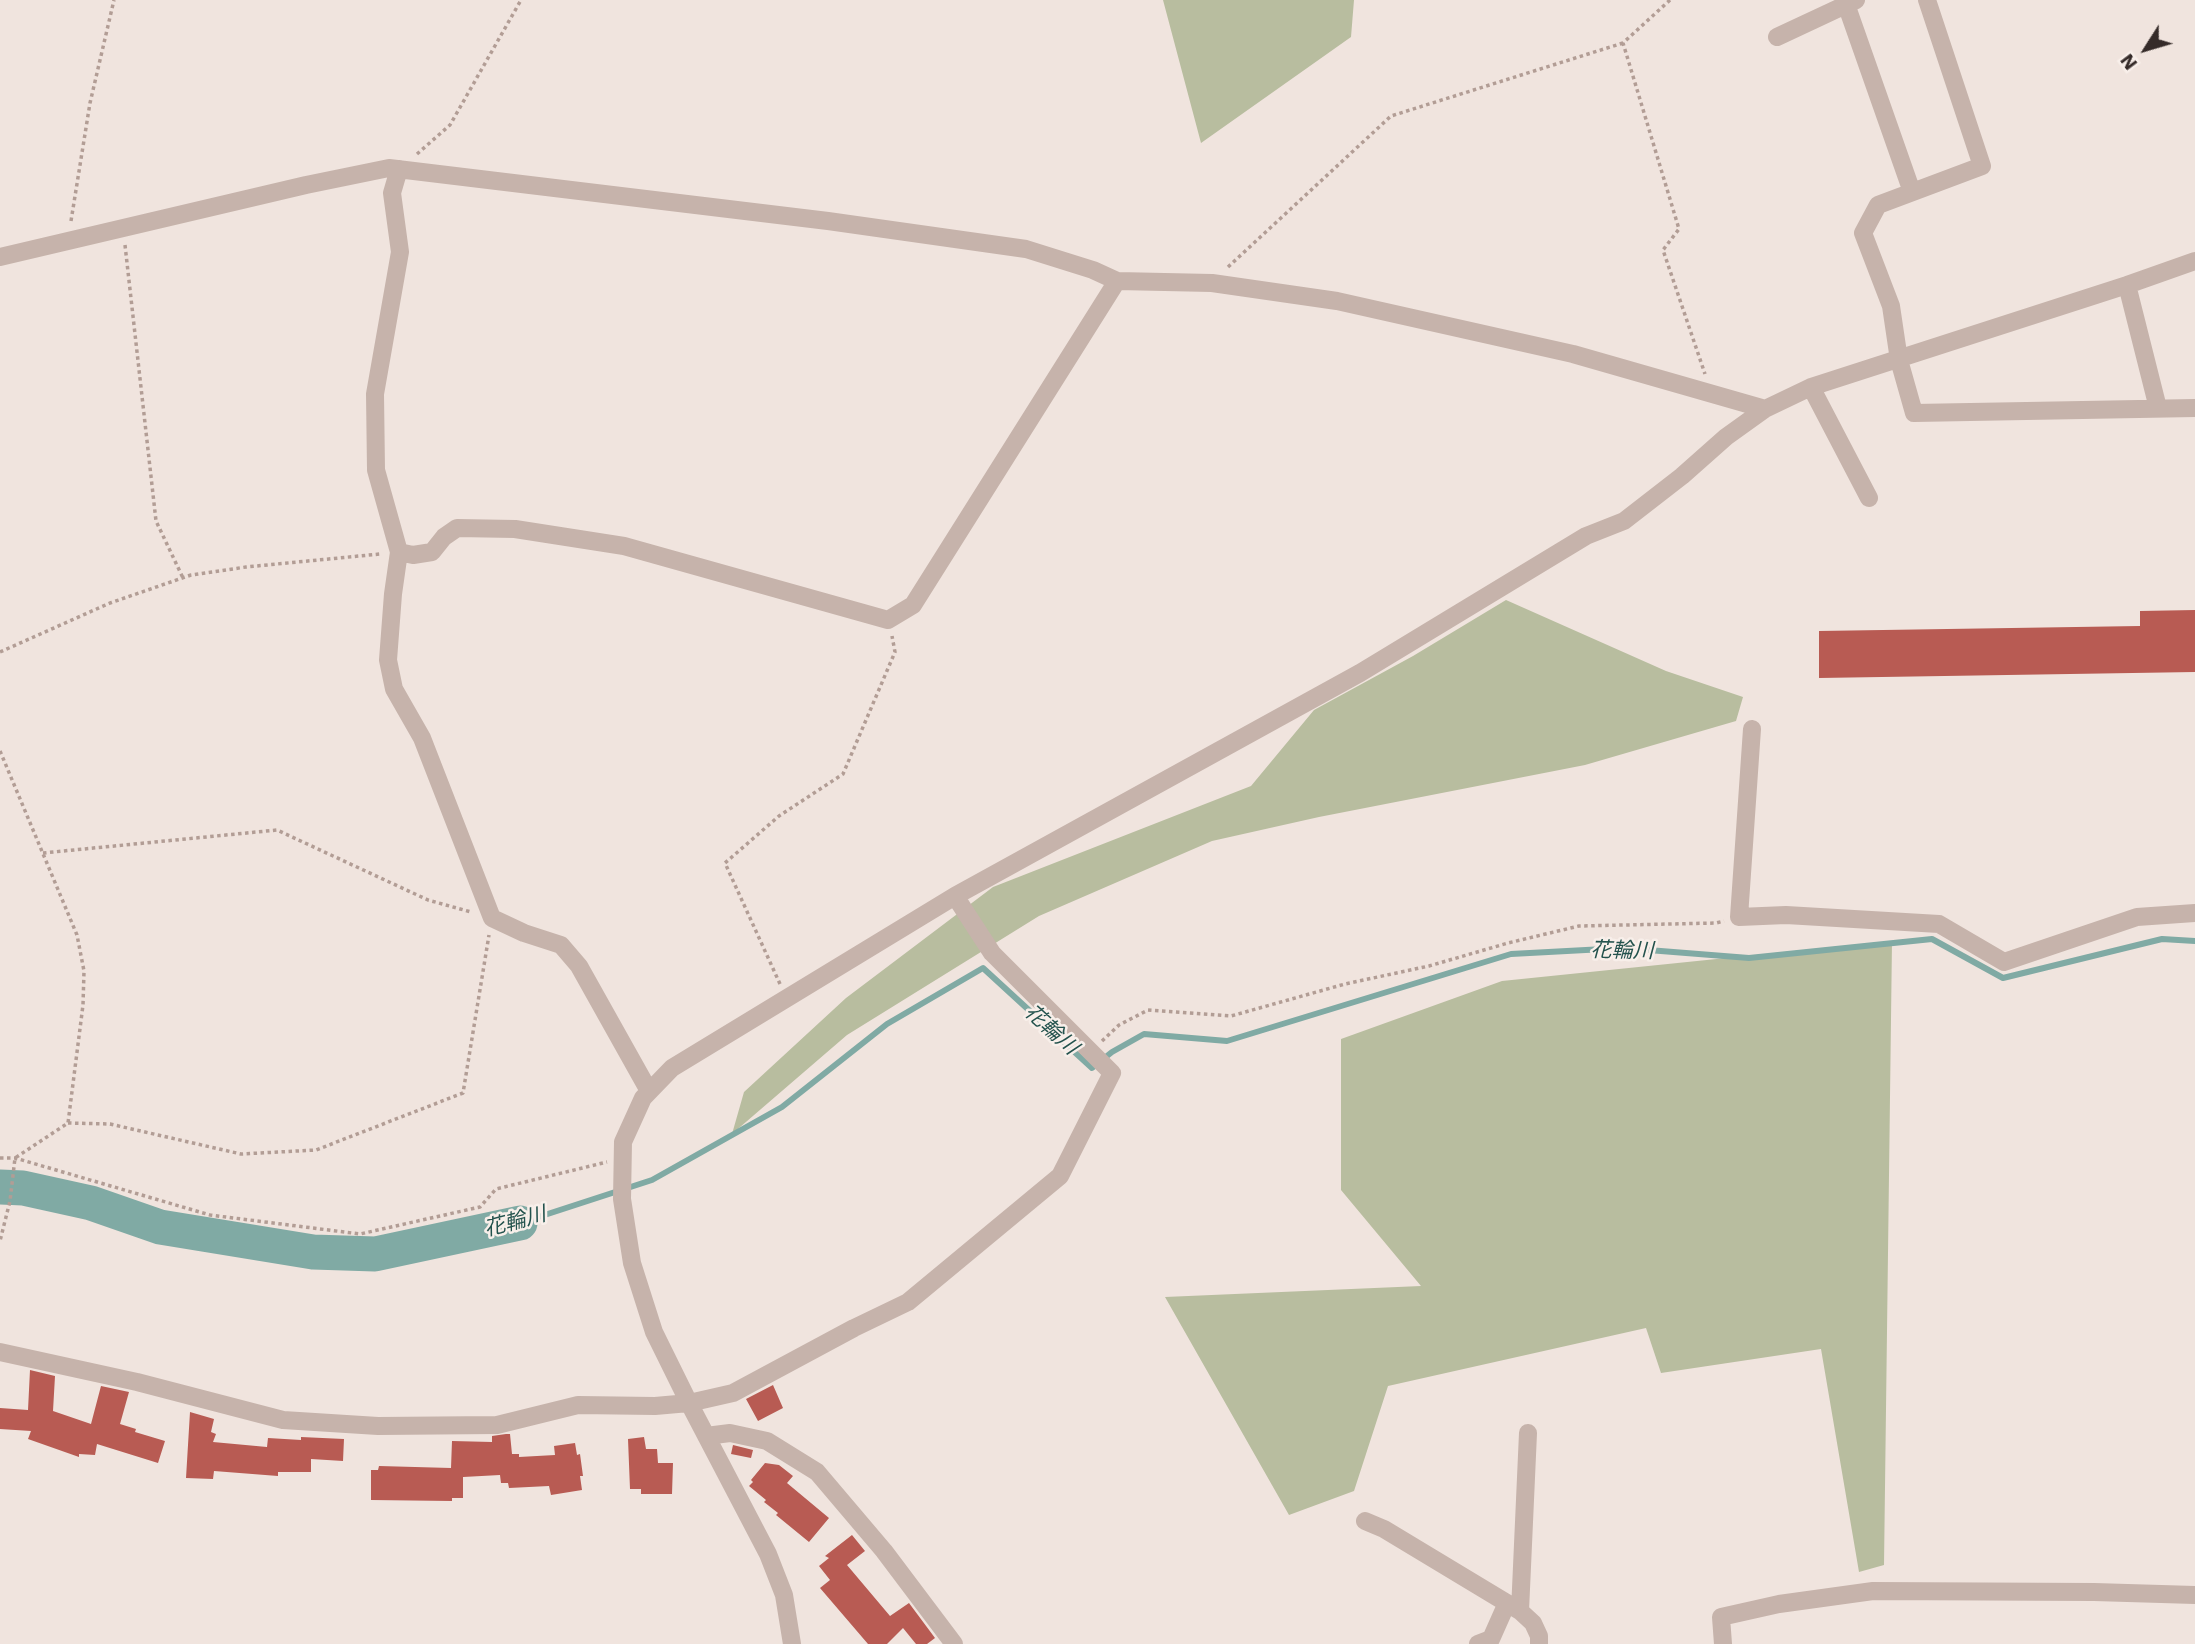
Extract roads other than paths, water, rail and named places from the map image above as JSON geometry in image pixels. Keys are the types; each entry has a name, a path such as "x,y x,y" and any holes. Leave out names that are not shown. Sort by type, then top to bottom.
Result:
{"street":[{"path":"1927,0 1982,166 1878,205 1863,233 1891,306 1899,360 1914,413 2195,408"},
{"path":"1777,37 1851,2 1912,192"},
{"path":"0,257 389,167 828,221 1026,249 1093,270 1117,281 1212,283 1337,301 1573,354 1765,409"},
{"path":"399,169 392,193 400,252 375,394 376,470 399,552 388,660 394,689 422,738 492,918 524,933 561,945 579,966 649,1091"},
{"path":"792,1644 784,1595 768,1554 654,1332 632,1263 622,1199 623,1142 643,1098 672,1068 955,896 1360,673 1586,536 1624,521 1682,476 1726,436 1765,409 1811,387 2195,261"},
{"path":"399,552 413,555 432,552 444,537 457,528 515,528 624,546 888,620 913,605 1117,281"},
{"path":"2127,285 2158,408"},
{"path":"1811,387 1870,498"},
{"path":"1752,729 1740,917 1786,915 1938,924 2004,962 2137,917 2195,913"},
{"path":"0,1352 137,1382 283,1420 378,1426 496,1425 578,1405 655,1406 689,1403 733,1393 908,1302 1060,1176 1112,1073 992,953 955,896"},
{"path":"706,1436 730,1433 767,1441 817,1472 884,1551 954,1644"},
{"path":"1478,1644 1491,1639 1513,1607 1528,1433"},
{"path":"1365,1521 1384,1529 1513,1607 1533,1623 1539,1636 1539,1644"},
{"path":"1723,1644 1721,1617 1779,1604 1873,1591 2195,1595"}],"waterway":[{"name":"花輪川","path":"520,1223 652,1180 782,1107 887,1024 983,968 1092,1068 1112,1052 1144,1034 1227,1041 1511,954 1623,948 1749,958 1932,939 2003,978 2162,939 2195,941"},
{"name":"花輪川","path":"0,1187 23,1188 91,1203 160,1227 313,1252 375,1254 520,1223"}]}
